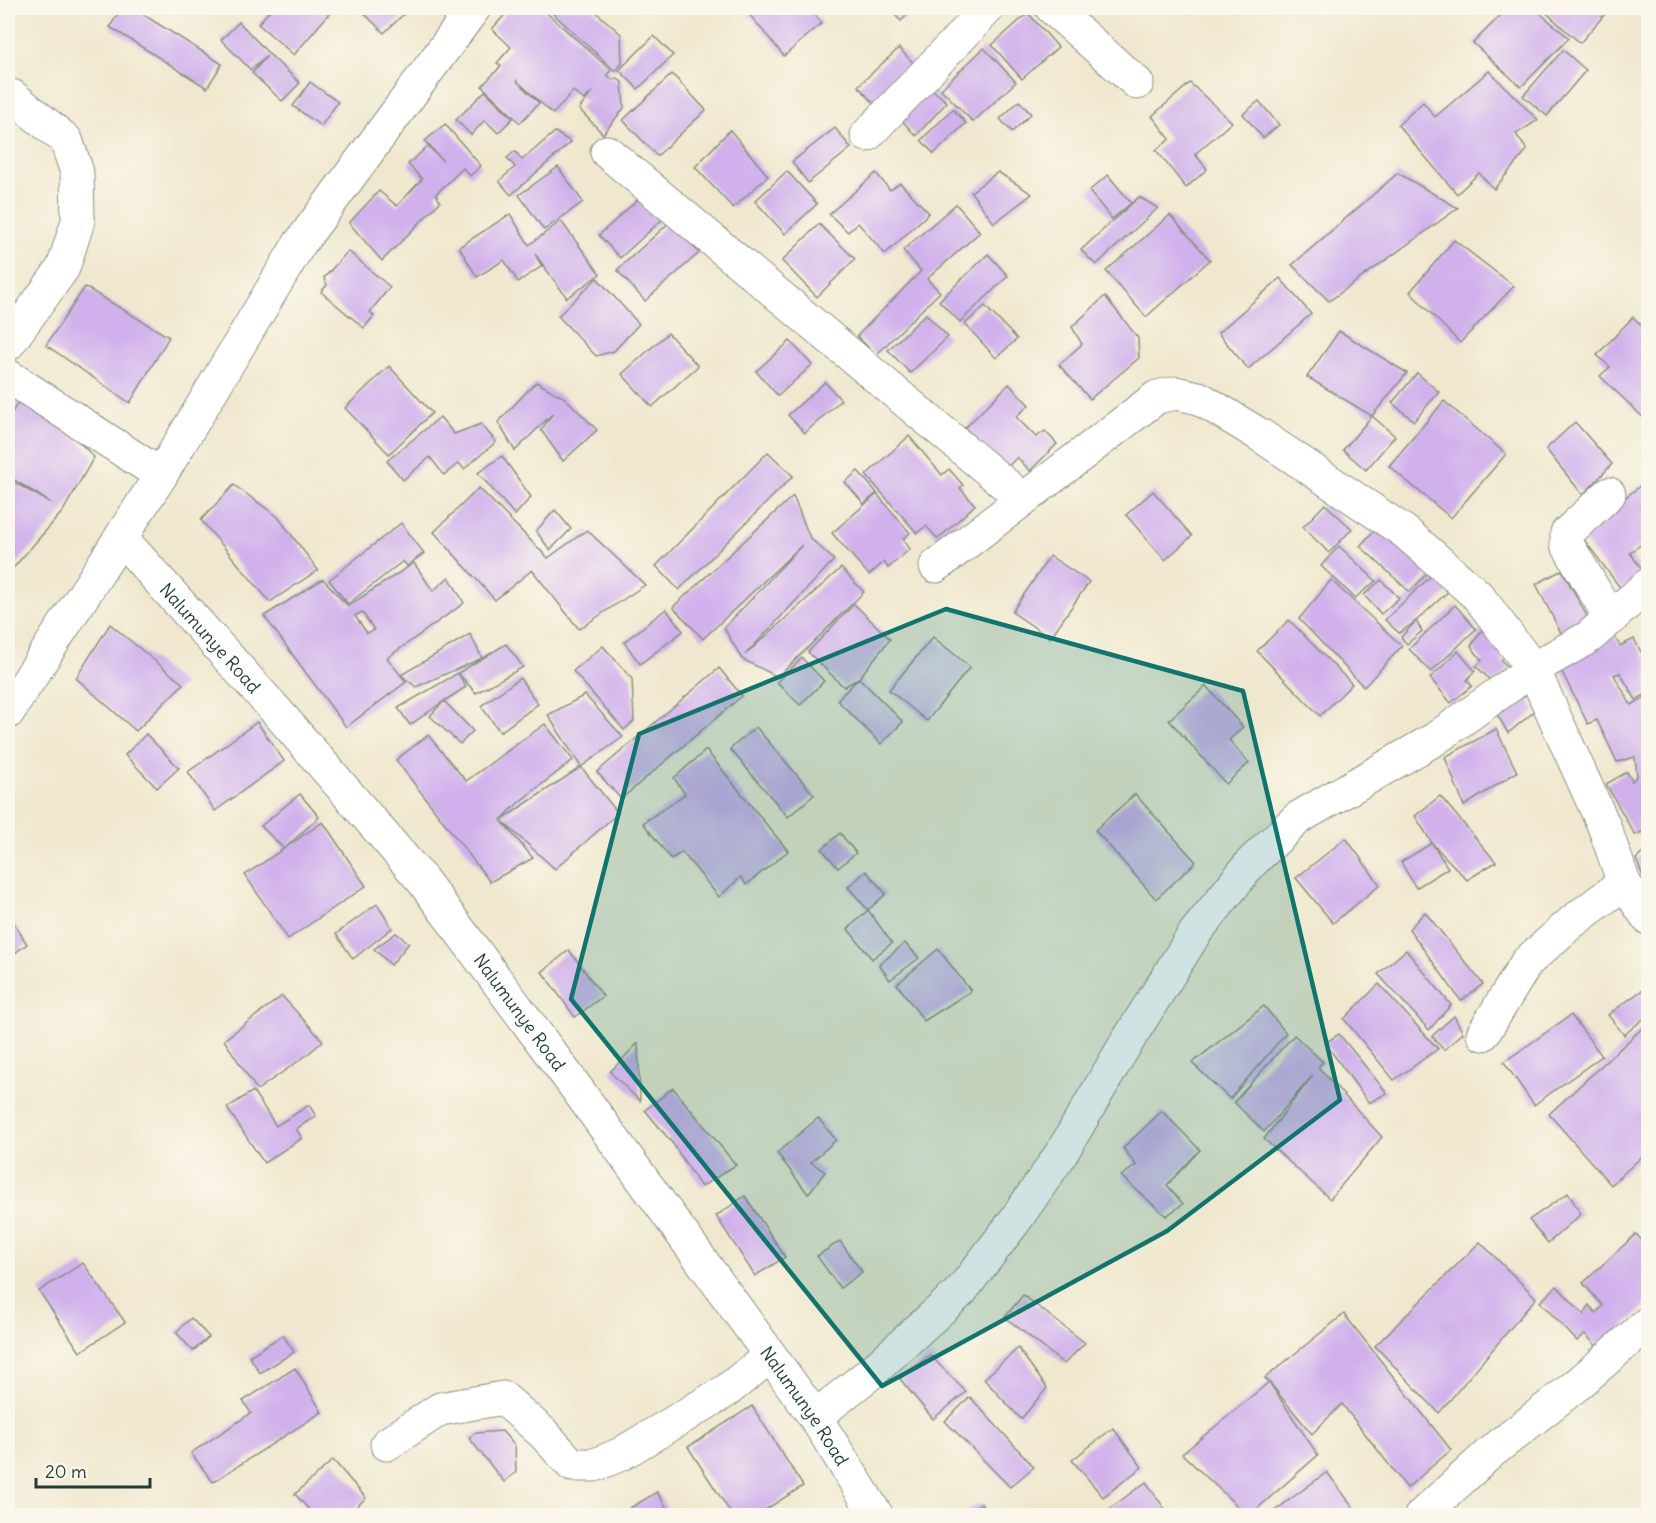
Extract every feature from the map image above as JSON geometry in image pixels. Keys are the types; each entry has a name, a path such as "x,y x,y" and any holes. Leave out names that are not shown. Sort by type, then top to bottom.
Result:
{"street":[{"path":"8,712 161,475 298,246 474,8"},
{"path":"867,135 988,8"},
{"path":"1052,8 1137,83"},
{"path":"8,344 63,268 78,221 77,172 66,140 12,96"},
{"path":"607,152 1023,499"},
{"path":"8,376 161,475"},
{"path":"936,566 1157,397 1176,393 1199,398 1318,472 1405,532 1478,596 1533,669 1605,826 1624,883 1648,918"},
{"path":"1609,494 1567,533 1567,543 1611,619"},
{"name":"Nalumunye Road","path":"121,538 279,714 423,881 578,1089 815,1417 877,1515"},
{"path":"815,1417 873,1371 961,1291 1062,1154 1125,1045 1195,933 1251,863 1298,818 1435,739 1533,669 1589,637 1648,585"},
{"path":"1483,1034 1527,962 1572,922 1624,883"},
{"path":"1421,1515 1490,1453 1578,1384 1648,1323"},
{"path":"387,1444 440,1409 503,1398 543,1433 572,1465 595,1465 621,1454 726,1391 770,1356"}],"highlighted area":[{"path":"946,609 1243,691 1340,1100 1167,1231 882,1386 571,999 639,734"}],"building":[{"path":"121,8 133,8 222,64 207,88 110,27"},
{"path":"272,8 334,8 294,55 258,24"},
{"path":"359,8 410,8 384,33"},
{"path":"511,8 541,8 611,70 607,75 613,80 616,78 622,82 624,108 603,134 579,109 593,91 584,100 573,91 553,114 516,80 539,103 520,123 482,86 501,66 497,63 511,47 492,29"},
{"path":"547,8 591,8 621,34 622,63 615,71"},
{"path":"744,8 809,8 822,23 784,56"},
{"path":"888,8 915,8 901,21"},
{"path":"1508,8 1534,8 1569,38 1521,87 1473,43"},
{"path":"1541,8 1598,8 1605,14 1580,43"},
{"path":"1028,13 1058,47 1022,79 992,45"},
{"path":"239,22 300,83 282,101 252,73 267,56 251,70 221,40"},
{"path":"654,36 673,55 638,89 619,70"},
{"path":"899,48 919,69 878,108 858,86"},
{"path":"984,48 1016,82 973,122 941,89"},
{"path":"1563,50 1586,70 1547,116 1523,96"},
{"path":"1489,71 1538,120 1516,134 1527,150 1494,189 1479,173 1457,194 1398,125 1423,102 1435,117"},
{"path":"672,74 706,110 657,156 623,120"},
{"path":"310,82 338,102 321,126 293,106"},
{"path":"1190,83 1232,122 1195,154 1207,169 1186,188 1156,150 1170,139 1152,116"},
{"path":"927,85 947,102 916,136 897,115"},
{"path":"485,91 513,118 498,133 485,120 471,135 456,120"},
{"path":"1019,101 1031,114 1012,132 1000,119"},
{"path":"1259,101 1279,125 1263,138 1243,114"},
{"path":"953,109 966,123 934,154 921,140"},
{"path":"445,124 481,166 470,176 463,168 436,194 440,202 382,261 349,223 379,191 397,206 422,179 408,164 428,146 443,161 425,141"},
{"path":"835,128 851,148 808,183 792,162"},
{"path":"730,130 768,176 733,208 695,167"},
{"path":"555,132 571,142 511,195 499,181 515,167 507,158 515,151 522,160"},
{"path":"558,167 583,202 544,230 519,195"},
{"path":"787,171 817,204 785,234 755,201"},
{"path":"998,172 1032,194 994,223 971,192"},
{"path":"876,173 890,190 900,183 929,213 885,254 858,223 848,232 829,214"},
{"path":"1398,173 1458,208 1329,301 1292,265"},
{"path":"1108,175 1131,203 1112,219 1089,191"},
{"path":"645,193 666,216 620,258 599,235"},
{"path":"1139,197 1158,208 1096,265 1081,250"},
{"path":"956,204 980,232 927,279 940,292 876,355 857,336 921,271 903,250"},
{"path":"510,214 529,245 561,221 600,274 567,298 535,254 542,266 518,282 504,260 477,277 459,247"},
{"path":"1170,215 1210,260 1146,317 1106,271"},
{"path":"671,221 699,253 645,301 617,270"},
{"path":"819,224 855,259 817,297 782,261"},
{"path":"1454,240 1514,286 1460,343 1410,292"},
{"path":"348,251 390,287 370,312 374,316 364,328 321,292 327,285 324,278"},
{"path":"988,254 1008,276 960,322 939,301"},
{"path":"597,278 639,324 614,351 596,356 558,316"},
{"path":"1280,278 1311,314 1248,369 1218,333"},
{"path":"85,287 169,337 130,403 46,345"},
{"path":"1105,296 1138,338 1139,358 1090,399 1059,365 1082,344 1072,327"},
{"path":"985,306 1017,339 996,358 965,324"},
{"path":"926,314 948,337 910,373 888,350"},
{"path":"1633,317 1648,332 1648,422 1600,376 1610,367 1597,355"},
{"path":"1339,331 1407,373 1372,416 1307,377"},
{"path":"668,333 698,366 652,407 622,374"},
{"path":"790,341 812,365 778,396 756,371"},
{"path":"389,366 432,413 389,454 345,408"},
{"path":"1417,373 1439,392 1414,421 1392,403"},
{"path":"536,382 565,398 597,430 563,461 541,430 553,413 515,451 498,422"},
{"path":"825,382 841,400 805,433 788,415"},
{"path":"1009,384 1029,405 1016,417 1036,437 1045,431 1057,444 1030,471 1017,457 1006,469 965,428"},
{"path":"26,388 94,457 63,511 8,574 8,479 51,503 8,476 8,420"},
{"path":"1444,401 1506,454 1451,518 1389,466"},
{"path":"1372,416 1395,436 1366,470 1343,450"},
{"path":"440,417 454,434 481,424 496,442 464,469 459,463 444,475 430,457 403,480 387,461"},
{"path":"1575,422 1612,464 1583,495 1546,449"},
{"path":"909,436 942,475 949,469 963,485 960,488 975,505 938,539 926,526 917,533 866,475"},
{"path":"768,452 793,476 679,590 656,566"},
{"path":"502,456 531,497 515,515 478,473"},
{"path":"858,471 877,493 864,504 845,482"},
{"path":"1648,480 1648,539 1630,553 1644,572 1621,589 1579,533"},
{"path":"234,485 278,517 318,570 270,602 201,520"},
{"path":"479,488 548,558 587,530 645,585 579,629 532,570 495,600 434,532"},
{"path":"1153,491 1192,536 1165,560 1126,515"},
{"path":"877,494 910,533 903,539 910,549 888,568 884,562 869,575 832,533"},
{"path":"793,496 810,538 834,560 745,655 841,568 864,592 778,677 742,659 724,628 802,545 703,639 673,607"},
{"path":"1325,504 1352,529 1329,553 1303,527"},
{"path":"555,510 571,529 550,550 536,531"},
{"path":"401,523 424,553 407,566 403,561 348,604 329,580"},
{"path":"1381,523 1428,572 1410,592 1360,546"},
{"path":"1339,546 1376,581 1355,598 1321,566"},
{"path":"1050,556 1089,582 1050,638 1012,612"},
{"path":"414,563 433,591 449,577 464,603 387,658 406,682 346,727 264,616 323,579 348,606","holes":["362,612 374,630 367,633 355,616"]},
{"path":"1562,570 1589,620 1562,635 1536,584"},
{"path":"1433,574 1449,591 1399,633 1385,620"},
{"path":"1331,580 1402,646 1364,687 1299,619"},
{"path":"1381,580 1399,598 1381,614 1364,595"},
{"path":"854,604 890,639 859,678 844,687 808,652"},
{"path":"1455,605 1476,629 1431,672 1409,649"},
{"path":"666,609 683,631 640,664 624,642"},
{"path":"1289,620 1352,684 1320,716 1257,651"},
{"path":"1416,621 1422,631 1407,644 1401,637"},
{"path":"1487,623 1515,650 1501,660 1509,668 1494,684 1476,666 1482,661 1471,646"},
{"path":"110,624 183,684 136,731 76,678"},
{"path":"1612,631 1620,646 1634,639 1645,659 1648,656 1648,693 1636,700 1620,673 1614,675 1631,705 1648,696 1648,829 1635,835 1606,784 1627,772 1632,781 1637,776 1635,757 1617,762 1597,720 1588,724 1555,658"},
{"path":"470,634 482,658 416,687 401,675"},
{"path":"933,637 970,667 927,721 889,690"},
{"path":"506,644 523,667 476,693 458,673"},
{"path":"603,646 632,679 634,721 624,730 573,671"},
{"path":"1458,651 1475,671 1467,680 1472,686 1451,703 1430,678"},
{"path":"802,658 824,681 800,705 777,682"},
{"path":"719,668 742,696 621,799 597,772"},
{"path":"458,673 466,687 410,725 398,708"},
{"path":"520,678 538,704 500,732 481,706"},
{"path":"859,678 903,722 881,744 837,700"},
{"path":"1206,686 1243,727 1229,740 1249,763 1226,784 1169,720"},
{"path":"1526,692 1535,711 1508,733 1495,711"},
{"path":"585,695 623,737 581,767 548,715"},
{"path":"444,701 473,731 460,744 430,716"},
{"path":"257,722 284,761 215,811 188,772"},
{"path":"545,724 573,760 519,802 501,820 533,858 490,882 396,760 428,735 466,781"},
{"path":"756,727 814,795 788,817 730,749"},
{"path":"1496,729 1517,772 1464,806 1445,757"},
{"path":"146,734 179,768 157,788 125,755"},
{"path":"706,750 788,851 746,885 741,877 719,897 682,852 671,859 643,823 685,794 674,778"},
{"path":"581,767 618,813 555,869 501,820"},
{"path":"300,794 319,817 284,849 261,826"},
{"path":"1135,794 1196,862 1156,899 1095,830"},
{"path":"1440,796 1496,862 1467,880 1432,843 1415,816"},
{"path":"323,822 366,886 288,939 245,875"},
{"path":"840,833 856,853 838,868 822,849"},
{"path":"1346,838 1380,885 1333,923 1296,878"},
{"path":"1432,843 1448,868 1416,888 1401,862"},
{"path":"1648,849 1648,880 1645,882 1636,859"},
{"path":"866,871 886,894 868,910 848,887"},
{"path":"377,904 392,928 353,959 336,934"},
{"path":"868,910 892,943 872,959 848,929"},
{"path":"1425,912 1483,984 1461,1001 1409,929"},
{"path":"8,914 27,944 8,958"},
{"path":"396,933 409,943 391,965 374,949"},
{"path":"905,943 919,958 890,980 879,965"},
{"path":"938,949 971,991 924,1021 897,984"},
{"path":"569,950 603,996 575,1017 542,972"},
{"path":"1406,950 1451,1005 1429,1030 1378,974"},
{"path":"1379,984 1438,1049 1394,1080 1344,1019"},
{"path":"1648,986 1648,1015 1624,1035 1608,1015"},
{"path":"282,996 323,1041 257,1090 224,1040"},
{"path":"1264,1006 1286,1033 1230,1099 1192,1063"},
{"path":"1571,1015 1602,1056 1534,1105 1504,1062"},
{"path":"1454,1016 1463,1033 1444,1050 1432,1036"},
{"path":"1648,1023 1648,1151 1611,1185 1549,1114"},
{"path":"1339,1034 1387,1093 1369,1103 1325,1043"},
{"path":"1294,1035 1323,1062 1318,1067 1382,1137 1330,1199 1264,1139 1313,1075 1264,1132 1234,1102"},
{"path":"638,1043 640,1101 610,1072"},
{"path":"673,1088 736,1165 701,1187 673,1144 645,1110"},
{"path":"253,1091 276,1126 309,1105 316,1116 296,1129 302,1138 264,1163 227,1108"},
{"path":"1162,1111 1200,1150 1167,1185 1183,1204 1166,1216 1121,1176 1136,1165 1123,1148"},
{"path":"818,1118 836,1140 811,1162 825,1172 808,1194 777,1153"},
{"path":"1568,1193 1581,1214 1548,1243 1529,1220"},
{"path":"745,1196 785,1257 755,1276 716,1216"},
{"path":"1636,1234 1648,1247 1648,1303 1599,1349 1585,1334 1577,1341 1540,1302 1557,1286 1584,1315 1589,1305 1596,1313 1603,1306 1583,1283"},
{"path":"840,1241 862,1272 840,1288 817,1256"},
{"path":"1480,1242 1536,1298 1439,1413 1375,1346"},
{"path":"83,1263 125,1322 80,1352 39,1291"},
{"path":"1023,1295 1085,1343 1064,1364 1005,1317"},
{"path":"1344,1314 1451,1450 1407,1488 1342,1404 1312,1434 1265,1378"},
{"path":"191,1318 209,1337 193,1351 176,1332"},
{"path":"283,1335 294,1352 260,1373 249,1356"},
{"path":"1018,1348 1047,1388 1021,1419 984,1379"},
{"path":"930,1355 966,1392 933,1419 900,1379"},
{"path":"295,1368 322,1412 213,1482 191,1453 251,1413 243,1401"},
{"path":"1269,1382 1318,1455 1250,1515 1247,1515 1182,1454"},
{"path":"970,1397 1034,1467 1010,1487 945,1421"},
{"path":"752,1406 803,1486 757,1515 732,1515 688,1447"},
{"path":"1113,1428 1142,1467 1103,1497 1072,1460"},
{"path":"502,1431 515,1446 516,1472 504,1482 469,1438 476,1433"},
{"path":"333,1460 366,1498 347,1515 314,1515 295,1494"},
{"path":"1327,1472 1359,1515 1269,1515"},
{"path":"1146,1482 1169,1515 1101,1515"},
{"path":"657,1492 671,1515 623,1515 622,1513"},
{"path":"981,1503 988,1515 960,1515"}]}
